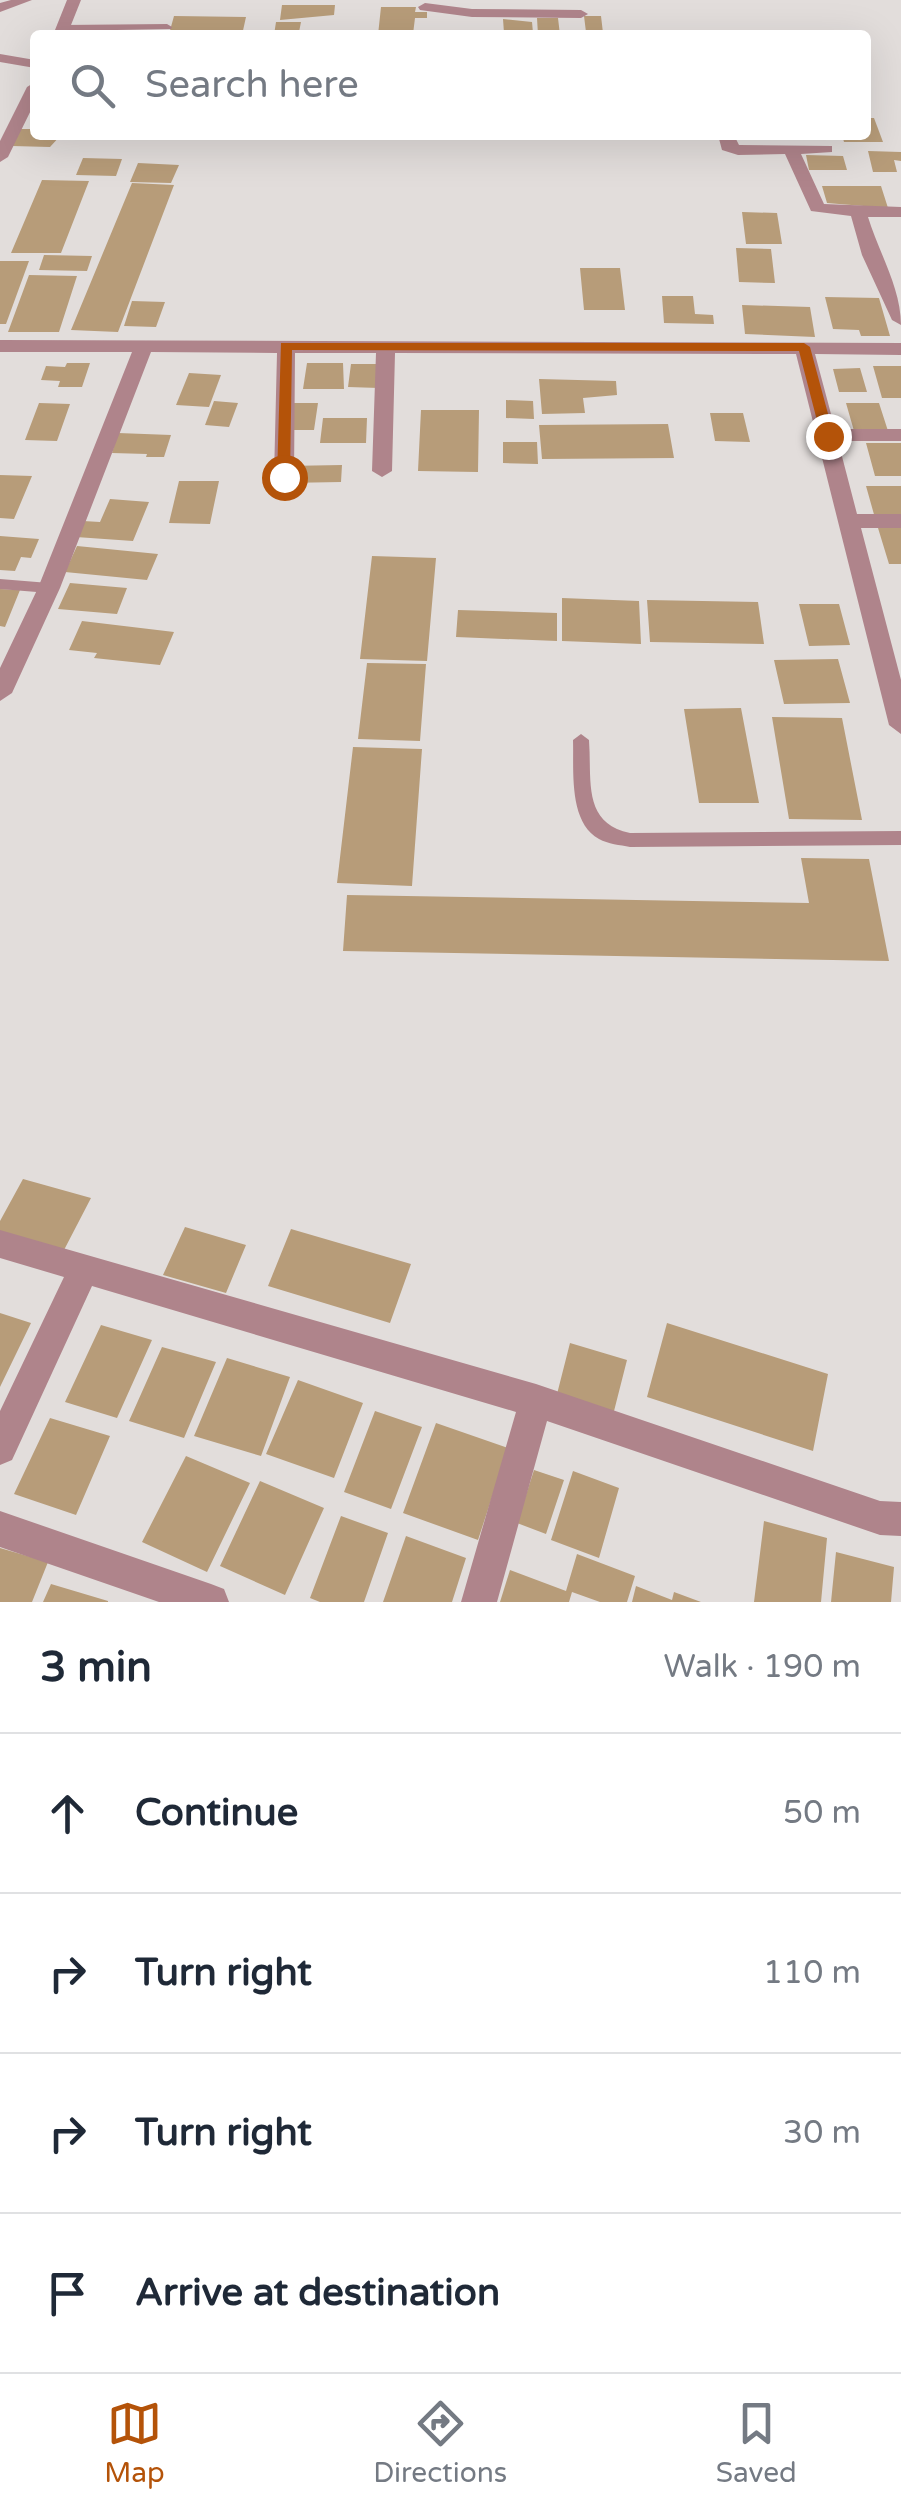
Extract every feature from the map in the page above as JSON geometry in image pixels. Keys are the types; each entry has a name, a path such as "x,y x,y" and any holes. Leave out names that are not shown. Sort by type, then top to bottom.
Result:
{"street":[{"path":"0,8 25,0"},
{"path":"62,30 74,0"},
{"path":"425,7 472,13 581,7"},
{"path":"0,58 30,63"},
{"path":"0,158 30,97"},
{"path":"728,140 731,149 826,149"},
{"path":"791,150 817,207 901,212"},
{"path":"858,211 871,255 901,320"},
{"path":"0,346 901,349"},
{"path":"284,477 286,346"},
{"path":"382,471 386,346"},
{"path":"804,347 901,725"},
{"path":"0,693 49,588 143,348"},
{"path":"828,436 901,436"},
{"path":"850,521 901,521"},
{"path":"876,621 901,621"},
{"path":"0,1244 536,1400 880,1518 901,1519"},
{"path":"0,1448 83,1271"},
{"path":"478,1602 536,1400"},
{"path":"0,1529 211,1602"}],"lane":[{"path":"96,30 167,26"},
{"path":"0,584 49,588"},
{"path":"581,740 585,794 594,824 605,834 649,840 901,838"}],"building":[{"path":"282,5 335,5 334,15 280,20"},
{"path":"381,7 416,7 415,12 427,12 427,18 415,18 414,30 379,30"},
{"path":"174,16 246,17 243,30 170,30"},
{"path":"584,16 601,16 603,30 586,30"},
{"path":"537,18 558,18 559,30 538,30"},
{"path":"503,19 532,22 533,30 504,30"},
{"path":"276,22 301,22 299,30 275,30"},
{"path":"874,118 883,142 844,142 871,140"},
{"path":"21,129 30,129 30,140 56,140 50,147 12,146"},
{"path":"868,151 901,152 901,161 894,160 897,172 873,172"},
{"path":"806,155 843,156 847,170 809,170"},
{"path":"83,158 122,159 116,176 76,175"},
{"path":"138,163 179,165 171,183 130,182"},
{"path":"42,180 89,181 61,253 11,253"},
{"path":"132,183 174,185 118,332 71,330"},
{"path":"822,186 881,186 888,208 827,203"},
{"path":"742,212 777,213 782,244 746,244"},
{"path":"736,248 771,249 775,283 739,282"},
{"path":"44,255 92,256 87,271 39,270"},
{"path":"0,261 29,261 6,324 0,324"},
{"path":"580,268 620,268 625,310 584,310"},
{"path":"29,275 77,276 59,332 8,332"},
{"path":"662,296 693,296 695,314 713,315 714,324 664,323"},
{"path":"825,297 879,298 890,336 861,336 859,330 833,329"},
{"path":"132,301 165,302 156,327 124,326"},
{"path":"742,305 810,307 815,337 745,334"},
{"path":"67,363 90,363 82,387 58,387 60,381 41,380 46,366 65,367"},
{"path":"307,363 343,363 344,389 303,389"},
{"path":"351,364 381,364 379,388 348,387"},
{"path":"873,366 901,366 901,398 882,398"},
{"path":"860,368 867,392 839,392 833,369"},
{"path":"189,373 221,375 209,407 176,405"},
{"path":"539,379 616,381 617,395 583,398 585,413 542,414"},
{"path":"506,400 533,401 534,419 506,418"},
{"path":"214,401 238,403 229,427 205,425"},
{"path":"39,403 70,404 57,441 25,440"},
{"path":"290,403 318,403 314,430 286,430"},
{"path":"846,403 879,403 888,431 854,431"},
{"path":"421,410 479,410 478,472 418,471"},
{"path":"710,413 743,413 750,442 715,441"},
{"path":"323,418 367,418 366,443 320,443"},
{"path":"668,424 674,458 542,459 539,425"},
{"path":"118,433 171,435 164,457 146,457 147,454 112,453"},
{"path":"503,442 537,442 538,464 503,463"},
{"path":"866,443 901,443 901,476 875,476"},
{"path":"342,465 341,482 285,483 286,466"},
{"path":"0,475 32,476 14,519 0,518"},
{"path":"179,481 219,481 210,524 169,523"},
{"path":"866,486 901,486 901,518 875,518"},
{"path":"110,499 149,502 133,541 76,537 83,521 100,522"},
{"path":"878,528 901,528 901,564 889,564"},
{"path":"0,536 39,539 31,558 21,557 15,571 0,570"},
{"path":"77,546 158,554 147,580 65,572"},
{"path":"372,556 436,558 427,661 360,659"},
{"path":"70,583 127,588 117,614 58,609"},
{"path":"0,589 20,590 5,627 0,626"},
{"path":"562,598 639,601 641,644 562,641"},
{"path":"647,600 758,602 764,644 650,642"},
{"path":"799,604 839,604 850,645 809,646"},
{"path":"458,610 557,613 557,641 456,637"},
{"path":"82,621 174,632 160,665 94,658 97,653 69,650"},
{"path":"838,659 850,703 784,704 774,660"},
{"path":"367,663 426,664 420,741 358,739"},
{"path":"741,708 759,803 699,803 684,709"},
{"path":"772,717 842,718 862,820 789,819"},
{"path":"353,747 422,749 412,886 337,883"},
{"path":"801,858 869,859 889,961 343,951 347,895 809,903"},
{"path":"23,1179 91,1198 64,1250 0,1231 0,1221"},
{"path":"185,1227 246,1245 226,1293 163,1275"},
{"path":"291,1229 411,1264 390,1323 268,1286"},
{"path":"0,1313 31,1323 0,1387"},
{"path":"667,1323 828,1374 813,1451 647,1397"},
{"path":"101,1325 152,1340 117,1418 65,1402"},
{"path":"570,1343 627,1360 613,1415 556,1398"},
{"path":"162,1347 216,1362 184,1438 129,1421"},
{"path":"227,1358 290,1377 261,1456 194,1436"},
{"path":"298,1380 363,1403 334,1478 266,1454"},
{"path":"375,1411 422,1427 391,1509 344,1492"},
{"path":"50,1418 110,1436 76,1515 14,1494"},
{"path":"436,1423 508,1448 478,1540 403,1513"},
{"path":"186,1456 250,1483 207,1572 142,1542"},
{"path":"534,1470 564,1480 546,1534 517,1523"},
{"path":"573,1471 619,1488 599,1558 551,1540"},
{"path":"260,1481 324,1508 285,1595 220,1566"},
{"path":"341,1516 388,1533 364,1602 320,1602 310,1598"},
{"path":"764,1521 827,1538 821,1602 754,1602"},
{"path":"406,1536 466,1558 452,1602 383,1602"},
{"path":"0,1548 48,1562 32,1602 0,1602"},
{"path":"836,1552 894,1567 891,1602 831,1602"},
{"path":"577,1554 635,1576 627,1602 600,1602 572,1592 569,1602 500,1602 510,1570 566,1591"},
{"path":"51,1584 108,1601 108,1602 43,1602"},
{"path":"636,1586 672,1600 674,1592 701,1602 632,1602"}],"route":[{"path":"284,477 286,346 804,347 828,436"}]}
